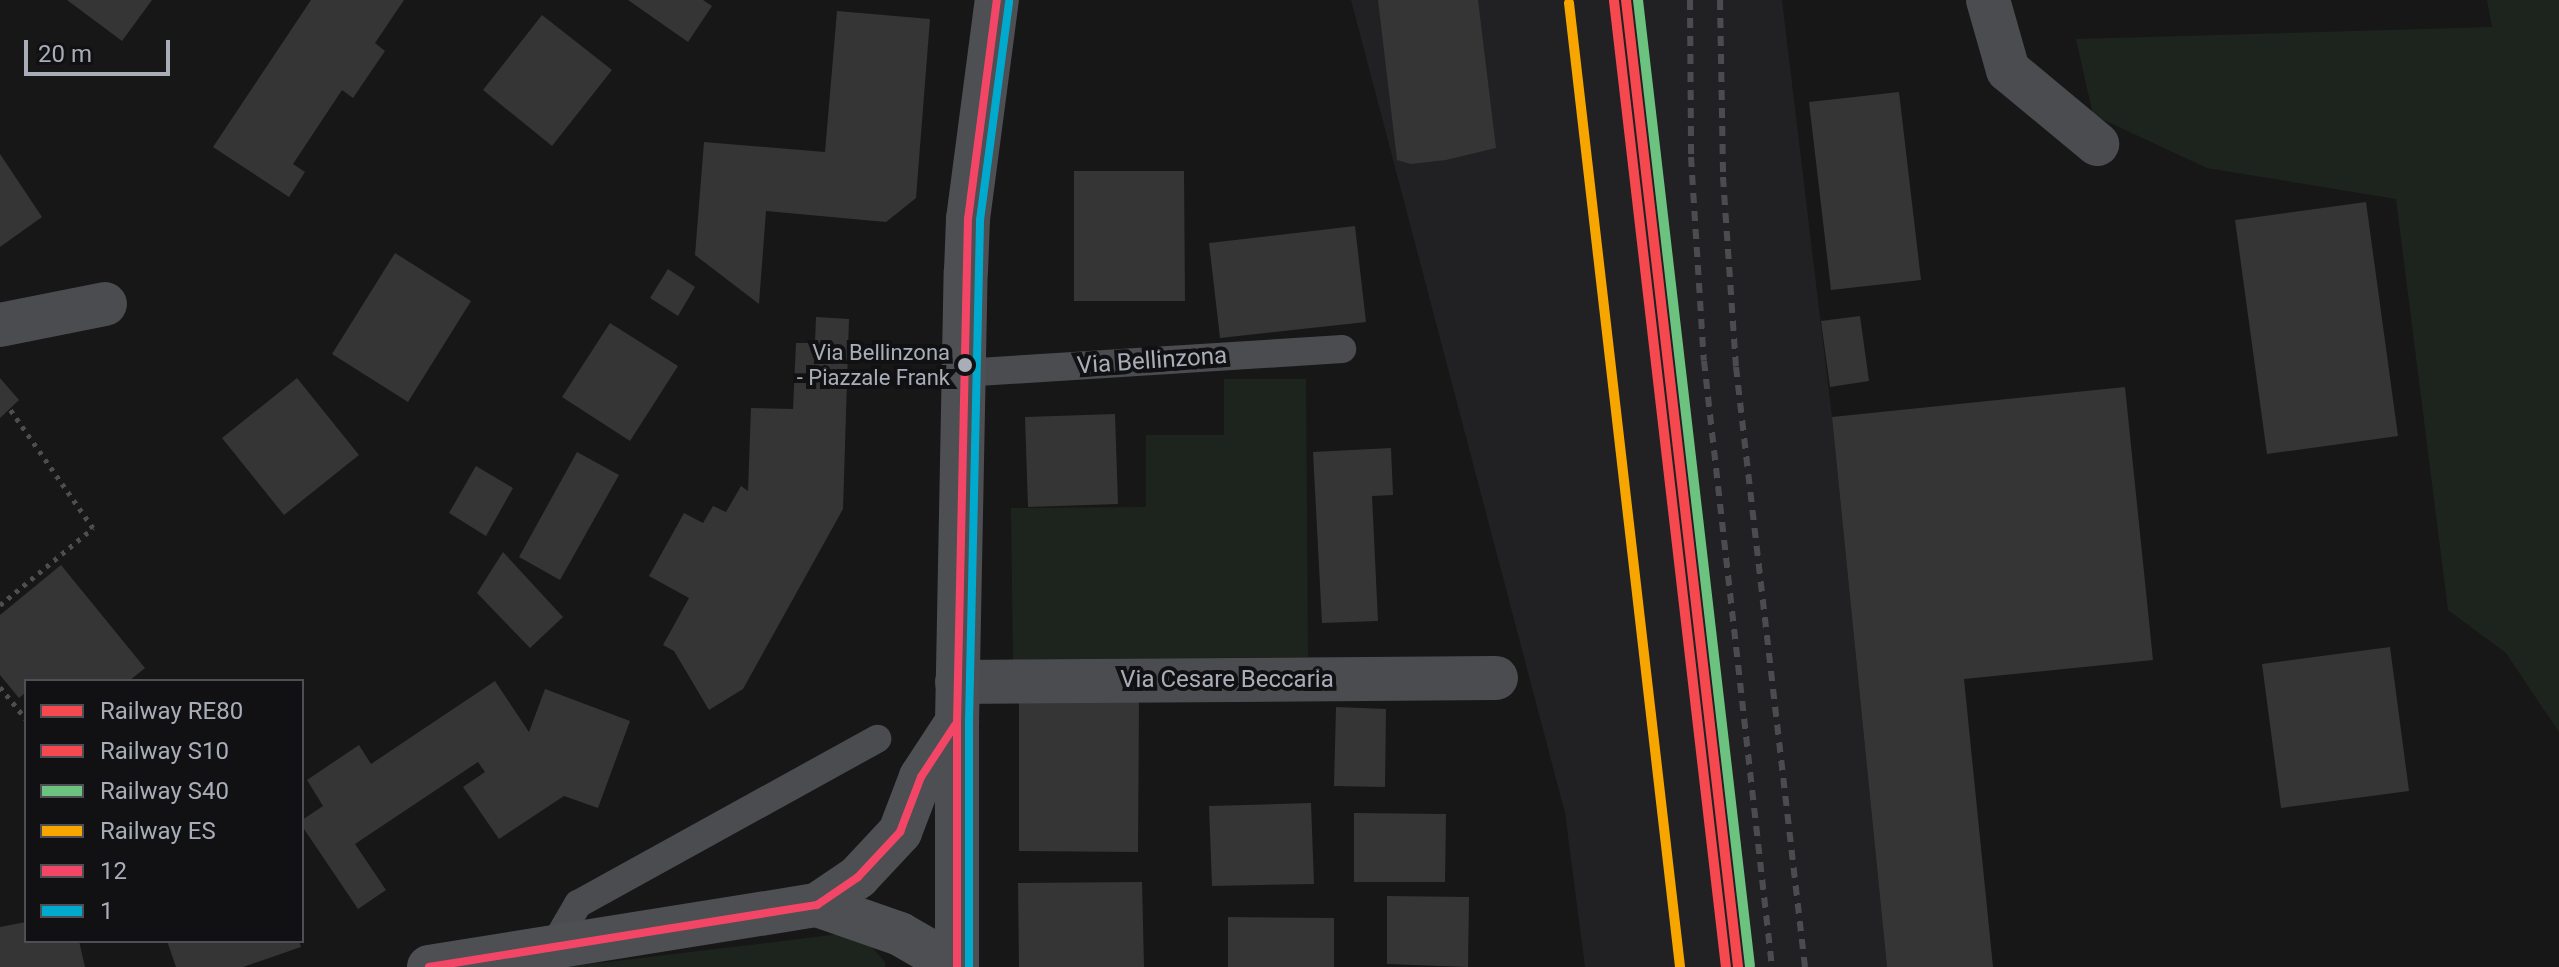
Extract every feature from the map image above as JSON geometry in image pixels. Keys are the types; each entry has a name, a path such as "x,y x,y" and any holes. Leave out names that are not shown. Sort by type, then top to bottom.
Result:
{"main road":[{"path":"957,967 957,702 962,373 968,219 997,0"},
{"path":"429,967 817,905 858,877 900,832 921,777 957,702"},
{"path":"817,905 900,934 928,950 944,967"}],"street":[{"path":"1988,0 2008,70 2097,144"},
{"path":"0,325 105,304"},
{"name":"Via Cesare Beccaria","path":"957,702 1496,678"}],"lane":[{"name":"Via Bellinzona","path":"962,373 1342,349"},
{"path":"554,945 578,904 877,739"}],"path":[{"path":"0,605 93,528 10,409"},
{"path":"0,687 24,717"}],"shaded area":[{"path":"1351,0 1782,0 1832,417 1887,967 1585,967 1565,813"},
{"path":"2487,0 2559,0 2559,732 2506,653 2448,610 2396,199 2207,168 2093,115 2076,39 2492,27"},
{"path":"1224,379 1306,379 1308,657 1013,660 1011,508 1146,507 1146,435 1224,435"},
{"path":"840,934 864,938 885,962 885,967 566,967"}],"building":[{"path":"67,0 152,0 122,41"},
{"path":"311,0 404,0 375,43 385,51 353,98 342,90 293,164 305,172 289,197 213,147"},
{"path":"628,0 703,0 712,6 688,42"},
{"path":"1378,0 1478,0 1496,148 1446,160 1411,164 1397,160"},
{"path":"837,11 930,19 916,198 886,222 766,211 759,304 695,255 704,142 825,152"},
{"path":"542,15 612,70 552,146 483,90"},
{"path":"1899,92 1921,280 1831,290 1809,102"},
{"path":"0,154 42,217 0,247"},
{"path":"1074,171 1184,171 1185,301 1074,301"},
{"path":"2366,202 2398,436 2267,454 2235,220"},
{"path":"1355,226 1366,322 1220,338 1209,243"},
{"path":"395,253 471,301 408,402 332,354"},
{"path":"668,269 695,287 678,316 650,298"},
{"path":"1860,316 1869,381 1830,387 1821,321"},
{"path":"816,317 849,319 843,509 743,689 709,710 674,651 663,645 689,598 649,576 684,513 703,523 713,506 726,512 741,486 748,491 751,408 793,409 796,343 815,343"},
{"path":"610,323 678,366 630,441 562,397"},
{"path":"0,378 19,400 0,418"},
{"path":"297,378 359,455 284,515 222,438"},
{"path":"2125,387 2153,660 1964,679 1993,967 1887,967 1832,417"},
{"path":"1115,414 1118,504 1028,507 1025,417"},
{"path":"1391,448 1393,495 1372,496 1378,621 1322,623 1313,452"},
{"path":"577,452 619,475 560,580 519,557"},
{"path":"476,466 513,488 486,536 449,513"},
{"path":"503,552 563,617 530,648 477,593"},
{"path":"61,565 145,668 131,679 24,679 24,694 19,698 0,675 0,615"},
{"path":"2390,647 2409,791 2281,808 2262,664"},
{"path":"495,681 529,732 545,689 630,721 598,808 564,796 499,839 463,787 485,772 478,762 355,844 386,890 358,909 304,829 304,819 323,806 307,780 359,745 371,764"},
{"path":"1019,698 1139,699 1138,852 1019,851"},
{"path":"1336,707 1386,709 1385,787 1334,786"},
{"path":"1311,803 1314,884 1212,886 1209,806"},
{"path":"1354,813 1446,814 1445,882 1354,882"},
{"path":"1142,882 1144,967 1019,967 1018,883"},
{"path":"1387,896 1469,897 1468,967 1387,964"},
{"path":"1228,917 1334,918 1334,967 1228,967"},
{"path":"24,922 24,943 79,943 85,967 0,967 0,927"},
{"path":"168,943 300,943 301,947 243,967 176,967"}],"railway":[{"path":"1690,0 1691,157 1704,361 1772,967"},
{"path":"1720,0 1723,177 1736,367 1805,967"}],"rail line":[{"name":"RE80","path":"1626,0 1738,967"},
{"name":"S40","path":"1638,0 1750,966"},
{"name":"S10","path":"1614,1 1726,967"},
{"name":"ES","path":"1569,3 1680,967"}],"transit line":[{"name":"12","path":"957,967 957,722 968,219 997,0"},
{"name":"1","path":"969,967 969,722 980,220 1009,2"},
{"name":"12","path":"429,967 817,905 858,877 900,832 921,777 955,725"}],"place":[{"name":"Via Bellinzona - Piazzale Frank","path":"965,365"}]}
